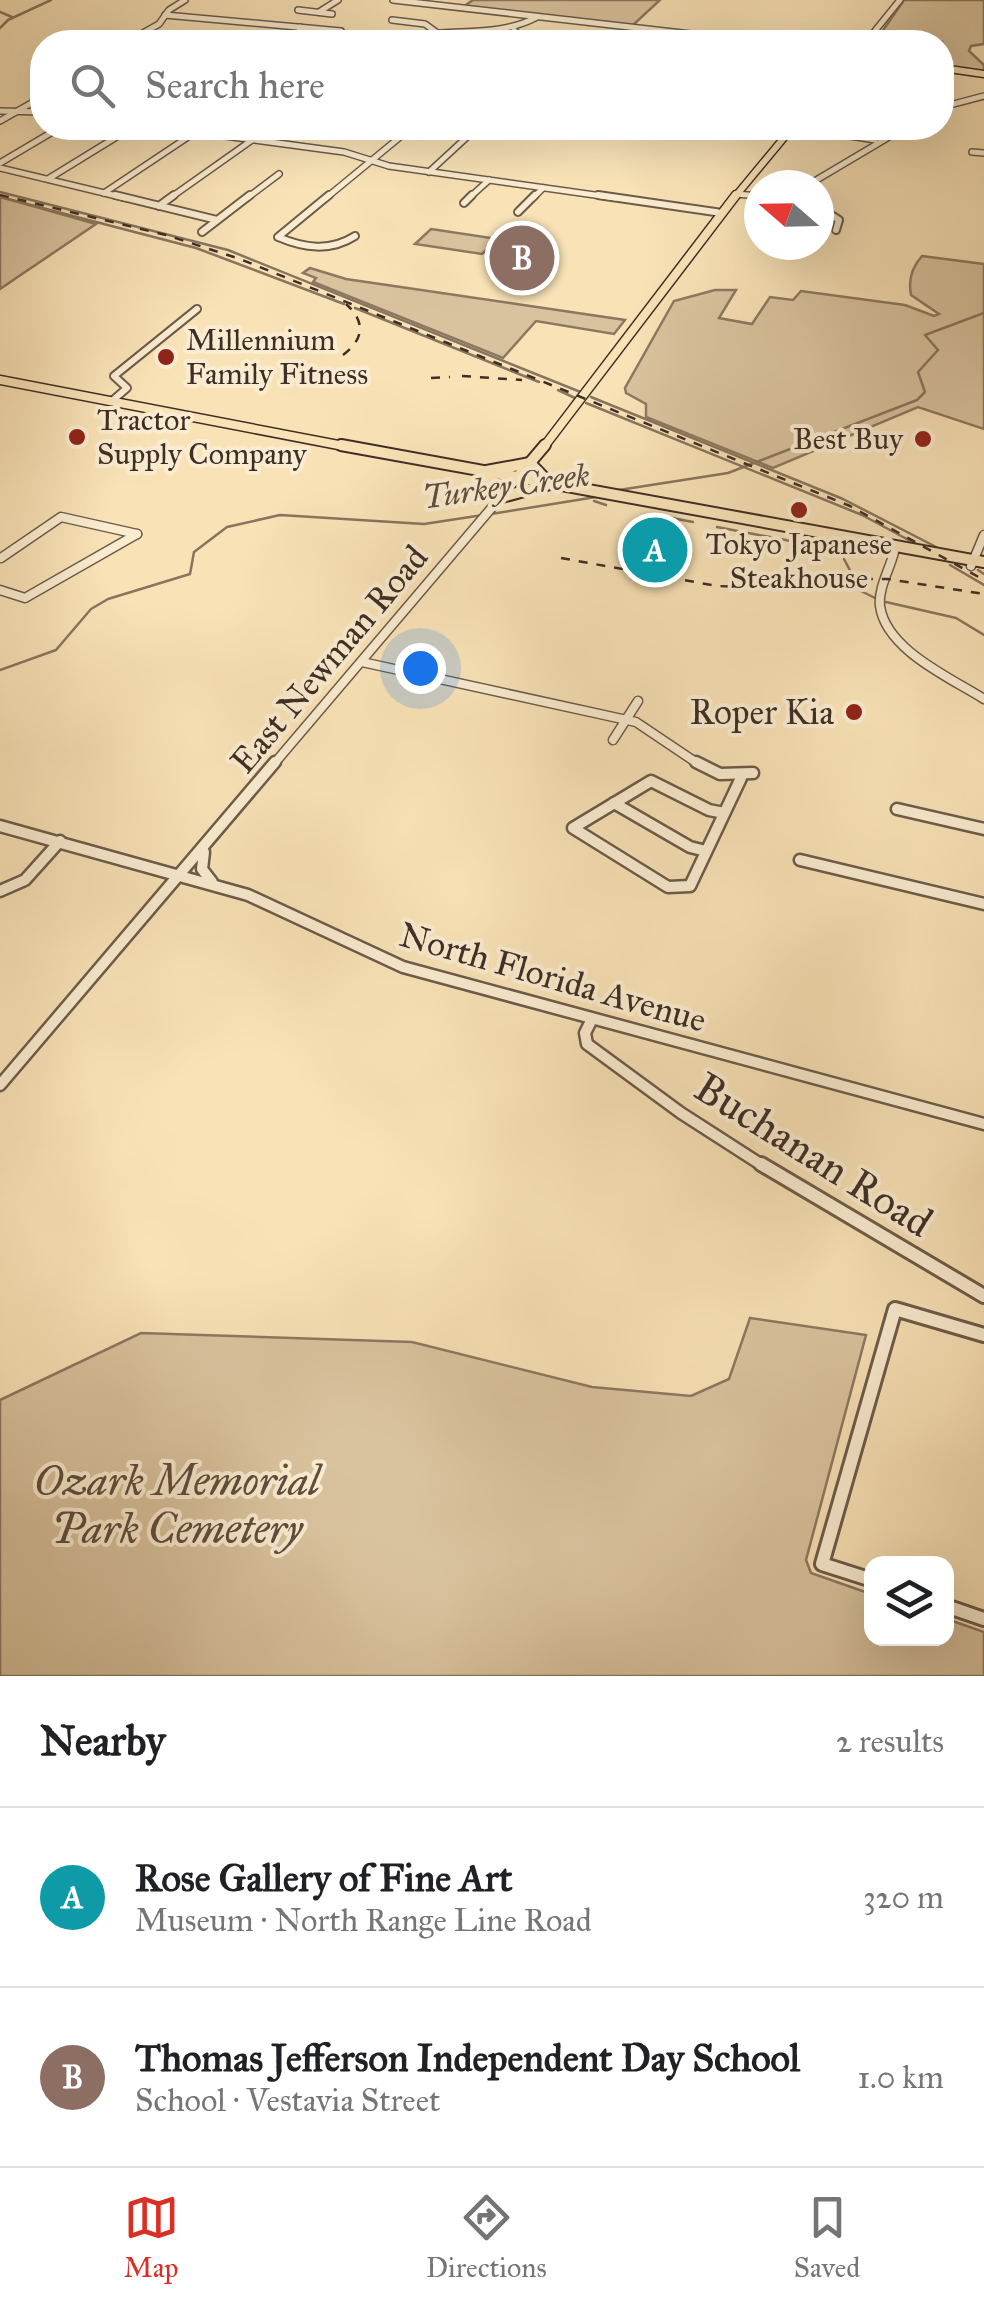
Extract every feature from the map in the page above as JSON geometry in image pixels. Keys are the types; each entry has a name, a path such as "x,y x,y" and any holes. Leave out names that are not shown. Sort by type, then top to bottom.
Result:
{"main road":[{"path":"954,70 984,74"},
{"path":"517,478 624,348 736,194 782,140"},
{"path":"0,380 978,564"},
{"path":"481,472 530,463"},
{"path":"530,463 550,484"},
{"path":"481,472 492,478 500,500 550,484"},
{"path":"862,541 894,552 978,564"}],"street":[{"path":"149,30 186,0"},
{"path":"319,12 338,0"},
{"path":"393,0 638,30"},
{"path":"436,5 443,0"},
{"path":"876,30 900,0"},
{"path":"298,10 332,14"},
{"path":"164,15 269,28 325,30"},
{"path":"515,30 541,17"},
{"path":"392,20 424,24 433,30"},
{"path":"954,102 984,96"},
{"path":"958,101 984,105"},
{"path":"0,121 30,104"},
{"path":"0,111 30,112"},
{"path":"0,166 40,140"},
{"path":"48,180 111,140"},
{"path":"104,193 182,140"},
{"path":"159,206 251,140"},
{"path":"259,140 344,152 429,172 722,213"},
{"path":"355,236 342,246 331,248 278,237 396,140"},
{"path":"429,172 465,140"},
{"path":"834,171 851,162 875,140"},
{"path":"972,152 984,153"},
{"path":"0,166 217,220"},
{"path":"202,232 279,174"},
{"path":"464,203 489,180"},
{"path":"518,212 543,188"},
{"path":"736,194 744,195"},
{"path":"834,217 839,220 836,230"},
{"path":"112,401 126,388 114,376 198,310"},
{"name":"East Newman Road","path":"0,1085 517,478"},
{"path":"0,590 25,598 137,534 61,516 1,558"},
{"path":"978,564 984,535"},
{"path":"894,552 880,599 887,626 918,655 984,699"},
{"path":"362,662 626,720 658,732 696,764 740,778 754,773"},
{"path":"614,740 638,701"},
{"path":"724,813 709,810 656,782 647,782 573,828 668,886 690,886 724,813 740,778"},
{"path":"614,803 690,848 706,851"},
{"path":"897,809 984,829"},
{"name":"North Florida Avenue","path":"0,826 214,884 403,967 984,1124"},
{"path":"0,890 25,880 60,842"},
{"path":"153,866 184,862 207,846"},
{"path":"207,846 201,867 214,884"},
{"path":"800,860 984,904"},
{"path":"588,1046 584,1036 592,1019"},
{"name":"Buchanan Road","path":"572,1034 715,1134 984,1296"},
{"path":"864,1577 822,1564 895,1308 984,1335"},
{"path":"954,1609 984,1619"}],"green space":[{"path":"473,0 660,0 632,26 463,7"},
{"path":"904,0 984,0 984,44 971,46 969,51 984,65 984,71 954,67 954,30 883,30"},
{"path":"1,197 96,224 0,289"},
{"path":"431,229 498,239 482,254 415,244"},
{"path":"922,256 984,264 984,429 918,407 773,468 646,417 646,404 626,393 625,388 674,301 715,290 736,290 719,318 752,324 770,297 793,300 801,291 905,305 934,316 939,314 911,295 912,274"},
{"path":"310,268 346,279 625,320 614,334 536,321 503,358 313,282 316,278 303,273"},
{"name":"Ozark Memorial Park Cemetery","path":"750,1318 866,1335 806,1560 811,1573 864,1592 864,1646 954,1646 954,1621 984,1632 984,1676 0,1676 0,1400 141,1333 412,1342 592,1387 691,1396 729,1379"}],"waterway":[{"path":"0,28 8,20 51,0"},
{"path":"0,12 12,17"},
{"path":"0,192 228,250 583,393"},
{"path":"0,197 196,248 344,304"},
{"path":"355,308 539,382"},
{"name":"Turkey Creek","path":"754,463 917,400 925,392 918,372 938,350 925,335 984,313"},
{"path":"558,390 577,399"},
{"path":"591,397 754,463"},
{"path":"586,403 744,467"},
{"name":"Turkey Creek","path":"744,467 754,463"},
{"path":"754,463 843,499 942,550"},
{"name":"Turkey Creek","path":"619,490 728,473 744,467"},
{"path":"744,467 862,515 918,545"},
{"name":"Turkey Creek","path":"491,514 602,496"},
{"path":"594,501 606,505"},
{"name":"Turkey Creek","path":"0,670 56,650 91,609 108,599 190,574 194,552 227,527 280,515 424,524 483,515"},
{"path":"656,515 693,522"},
{"path":"717,527 796,542"},
{"path":"806,543 841,553"},
{"path":"844,559 853,576"},
{"path":"950,565 984,585"},
{"path":"978,570 984,574"},
{"path":"855,581 859,590 875,598"},
{"path":"886,602 956,618 984,635"}],"railway":[{"path":"0,195 166,235 240,259 850,506 984,580"},
{"path":"343,355 355,343 360,330 357,317 346,304"},
{"path":"462,376 522,380"},
{"path":"431,378 450,377"},
{"path":"561,558 717,586 773,588 838,579 887,579 984,594"}],"place":[{"name":"Thomas Jefferson Independent Day School","path":"522,258"},
{"name":"Millennium Family Fitness","path":"166,357"},
{"name":"Tractor Supply Company","path":"77,437"},
{"name":"Best Buy","path":"923,439"},
{"name":"Tokyo Japanese Steakhouse","path":"799,510"},
{"name":"Rose Gallery of Fine Art","path":"655,550"},
{"name":"Roper Kia","path":"854,712"}]}
